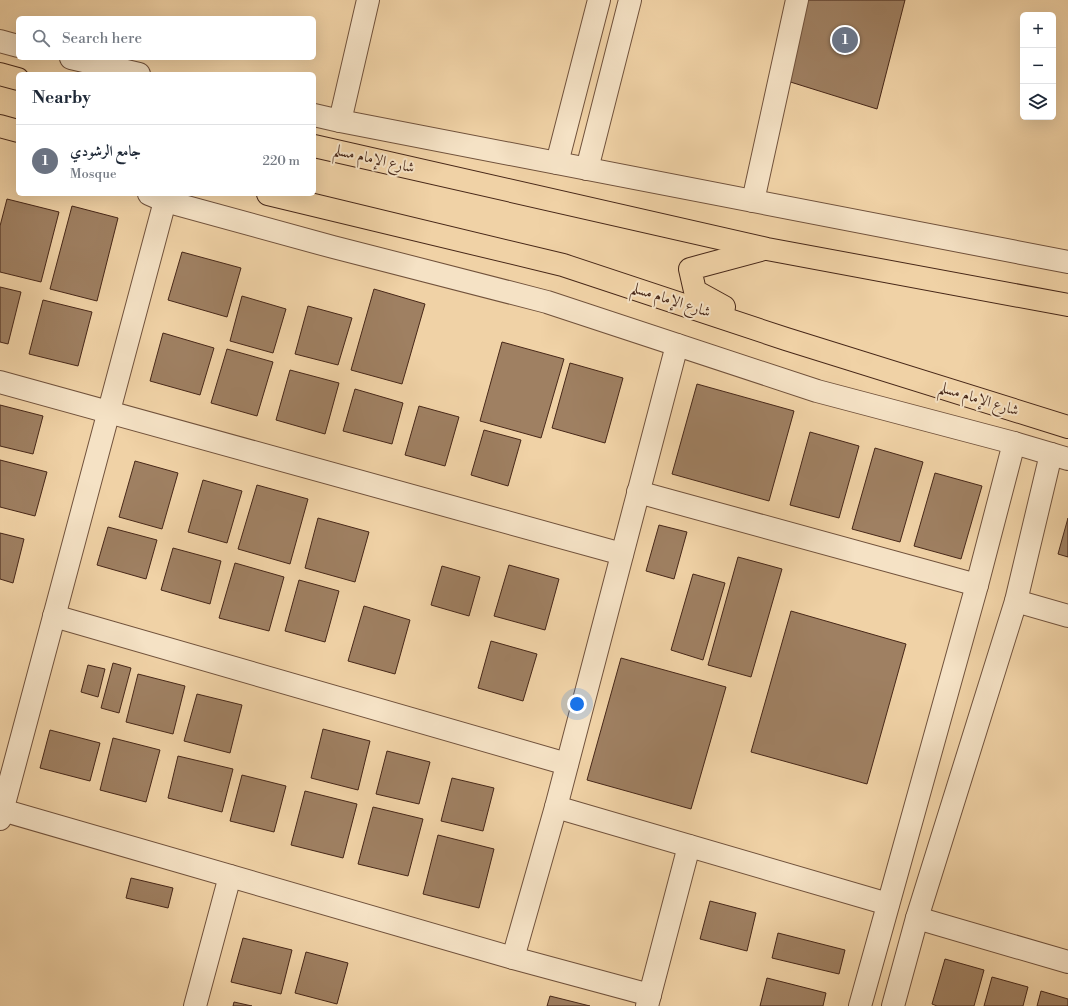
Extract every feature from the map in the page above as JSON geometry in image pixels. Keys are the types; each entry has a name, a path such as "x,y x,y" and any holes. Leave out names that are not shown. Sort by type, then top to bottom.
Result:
{"main road":[{"path":"0,74 16,78"},
{"path":"0,127 16,131"},
{"name":"شارع الإمام مسلم","path":"316,146 767,249 1068,305"},
{"name":"شارع الإمام مسلم","path":"276,196 563,264 786,339 1068,427"},
{"path":"767,249 690,269 695,292 786,339"}],"street":[{"path":"340,121 368,0"},
{"path":"558,163 599,0"},
{"path":"587,169 630,0"},
{"path":"753,201 797,0"},
{"path":"0,41 16,45"},
{"path":"80,60 130,72"},
{"path":"316,115 1068,262"},
{"path":"0,127 16,134"},
{"path":"689,846 648,1001 513,958 230,876 1,815 109,412 157,198 333,247 547,302 817,391 1060,456 917,918 893,1006"},
{"path":"513,958 556,807 677,345"},
{"path":"0,382 622,554"},
{"path":"860,1006 977,584 1014,443"},
{"path":"638,492 977,584"},
{"path":"1016,601 1068,616"},
{"path":"54,616 567,764"},
{"path":"556,807 888,904"},
{"path":"195,1006 230,876"},
{"path":"917,918 1068,962"}],"building":[{"path":"805,0 905,0 877,109 784,80"},
{"path":"7,199 59,212 41,282 0,272 0,226"},
{"path":"72,206 118,218 97,301 50,289"},
{"path":"182,252 241,268 227,317 168,300"},
{"path":"0,287 21,292 8,344 0,342"},
{"path":"374,289 425,304 402,384 351,370"},
{"path":"242,296 286,309 273,353 230,341"},
{"path":"43,300 92,312 78,366 29,354"},
{"path":"308,306 352,318 338,365 295,354"},
{"path":"163,333 214,348 200,395 150,381"},
{"path":"502,342 564,359 541,438 480,421"},
{"path":"227,349 273,362 257,416 211,403"},
{"path":"570,363 623,378 605,443 552,428"},
{"path":"290,370 339,383 325,434 276,420"},
{"path":"697,384 794,411 769,501 672,474"},
{"path":"355,389 403,403 392,444 343,431"},
{"path":"0,405 43,416 33,454 0,446"},
{"path":"419,406 459,417 445,466 405,455"},
{"path":"484,430 521,440 508,486 471,475"},
{"path":"810,432 859,446 839,518 790,505"},
{"path":"875,448 923,462 900,542 852,529"},
{"path":"0,460 47,472 35,516 0,507"},
{"path":"135,461 178,473 162,529 119,517"},
{"path":"935,473 982,486 961,559 914,546"},
{"path":"203,480 242,491 227,543 188,532"},
{"path":"257,485 308,499 290,564 238,549"},
{"path":"318,518 369,532 355,582 305,568"},
{"path":"1068,518 1068,557 1058,554"},
{"path":"659,525 687,532 674,579 646,571"},
{"path":"108,527 157,540 146,579 97,565"},
{"path":"0,533 24,539 13,583 0,579"},
{"path":"173,548 221,561 210,604 161,590"},
{"path":"738,557 782,569 751,677 708,665"},
{"path":"235,563 284,577 269,631 219,618"},
{"path":"509,565 559,579 545,630 494,616"},
{"path":"442,566 480,577 469,616 431,605"},
{"path":"693,574 725,583 703,660 671,650"},
{"path":"299,580 339,591 325,642 285,631"},
{"path":"364,606 410,620 395,674 348,661"},
{"path":"791,611 906,644 867,784 751,752"},
{"path":"491,641 537,654 523,701 478,688"},
{"path":"621,658 726,687 691,809 587,780"},
{"path":"113,663 131,668 119,713 101,708"},
{"path":"88,665 105,669 98,697 81,692"},
{"path":"138,674 185,686 173,734 126,722"},
{"path":"197,694 242,705 230,753 184,741"},
{"path":"323,729 370,741 358,790 311,778"},
{"path":"50,730 100,743 90,781 40,768"},
{"path":"113,738 160,750 146,802 100,790"},
{"path":"387,751 430,762 419,804 376,794"},
{"path":"178,756 233,769 222,812 168,798"},
{"path":"242,775 286,786 274,832 230,821"},
{"path":"452,778 494,788 483,831 441,821"},
{"path":"305,791 357,804 343,858 291,845"},
{"path":"373,807 423,819 408,876 358,864"},
{"path":"438,835 494,849 479,908 423,894"},
{"path":"131,878 173,888 168,908 126,898"},
{"path":"710,901 756,913 747,951 700,939"},
{"path":"778,933 845,950 839,974 772,958"},
{"path":"243,938 292,950 281,994 231,982"},
{"path":"306,952 348,963 337,1004 295,993"},
{"path":"945,959 984,970 974,1006 937,1006 932,1004"},
{"path":"992,977 1028,987 1023,1006 984,1006"},
{"path":"767,978 826,993 823,1006 760,1006"},
{"path":"1041,991 1068,999 1068,1006 1037,1006"},
{"path":"550,996 590,1006 547,1006"},
{"path":"234,1002 252,1006 233,1006"}],"place":[{"name":"جامع الرشودي","path":"845,40"}]}
